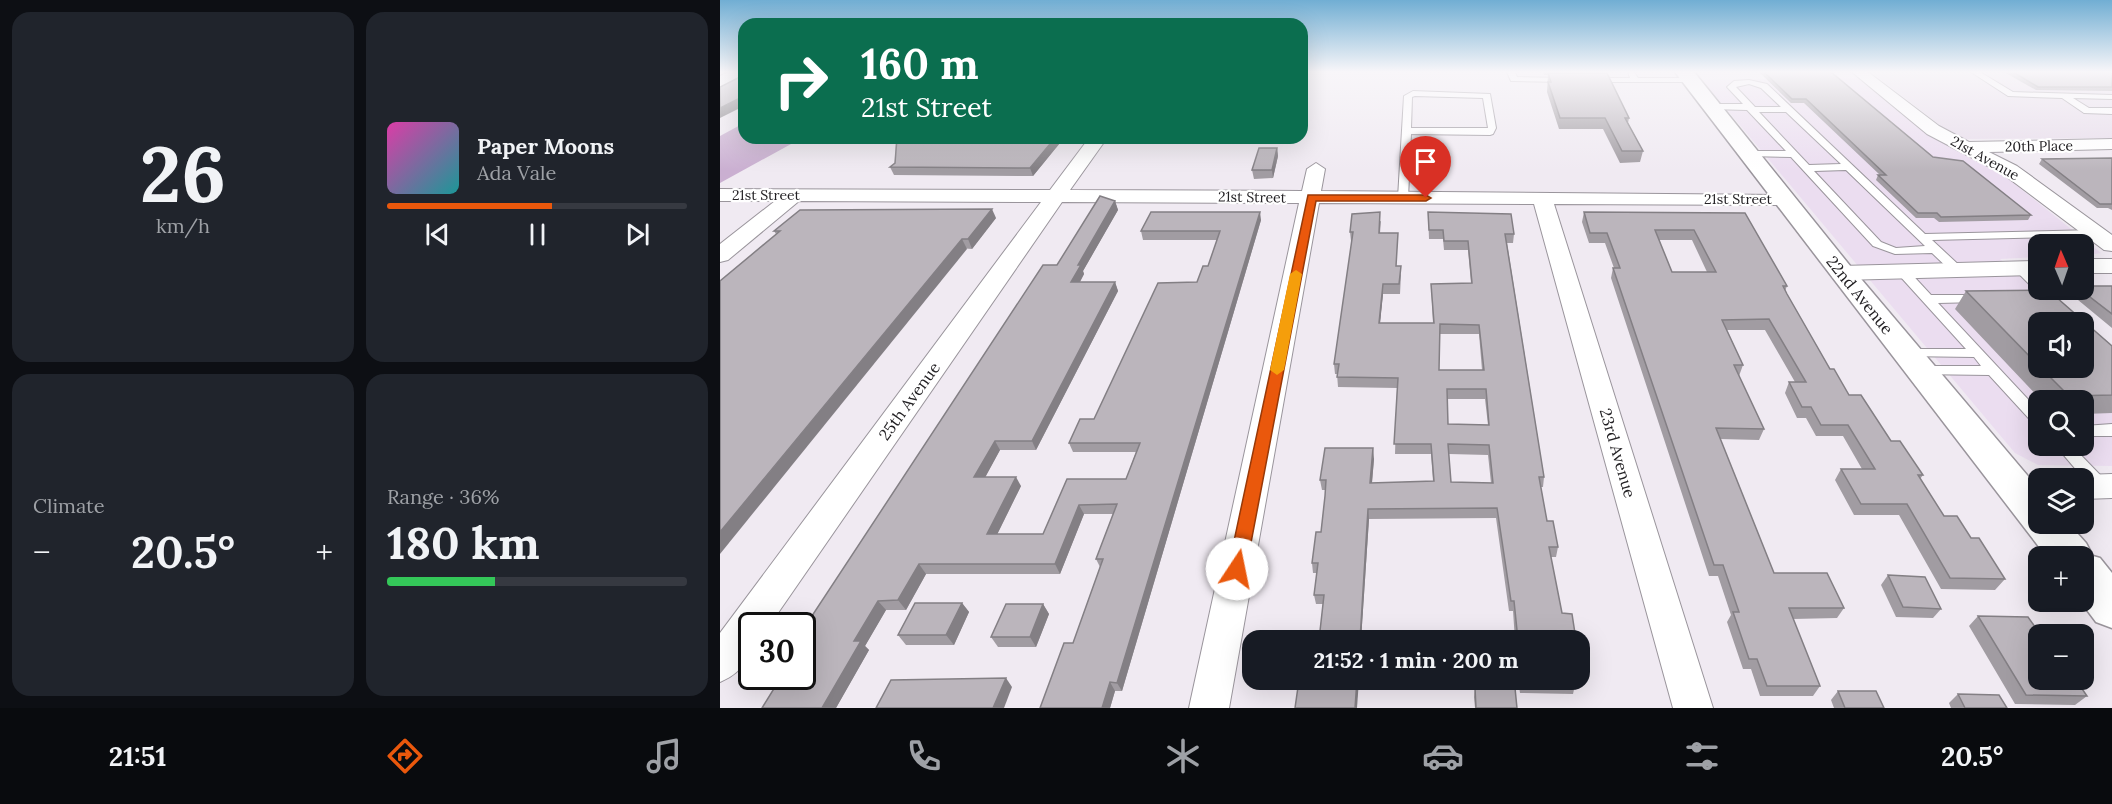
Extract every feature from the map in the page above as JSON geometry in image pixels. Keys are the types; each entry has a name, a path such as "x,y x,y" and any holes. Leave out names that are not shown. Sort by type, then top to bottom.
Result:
{"street":[{"name":"22nd Avenue","path":"1712,105 1841,273 1914,362 2028,489"},
{"name":"21st Avenue","path":"1901,105 1933,130 2030,183 2104,239"},
{"name":"25th Avenue","path":"720,664 1094,144"},
{"name":"20th Place","path":"1966,147 2112,144"},
{"path":"1209,708 1316,169"},
{"name":"21st Street","path":"720,195 1784,199"},
{"path":"720,255 795,195"},
{"name":"23rd Avenue","path":"1542,198 1693,708"},
{"path":"2094,266 2112,266"},
{"path":"1841,273 2028,268"},
{"path":"2052,534 2063,546"},
{"path":"2094,584 2112,607"}],"lane":[{"path":"1403,198 1407,105"},
{"path":"1406,131 1490,132 1492,128 1488,105"},
{"path":"1748,105 1885,249 1935,249"},
{"path":"1783,105 1957,270"},
{"path":"2078,105 2087,111 2112,111"},
{"path":"1716,110 1788,109"},
{"path":"1747,150 1790,150"},
{"path":"1807,168 1850,167"},
{"path":"1923,237 2104,239"},
{"path":"1902,271 2028,408"},
{"path":"1928,299 1994,297"},
{"path":"1914,362 1978,353"},
{"path":"1914,362 1993,370"},
{"path":"2094,431 2112,430"},
{"path":"2072,456 2099,487"}],"shaded area":[{"path":"1723,105 1891,105 1928,135 2006,177 2077,234 2028,234 2028,258 2000,259 2028,284 2028,300 2046,300 2060,312 2028,312 2028,378 2094,378 2094,365 2112,360 2112,466 2038,465 2015,453"},
{"path":"1914,105 2112,105 2112,138 1963,139 1946,130"},
{"path":"738,126 738,144 791,144 720,183 720,136"},
{"path":"2094,247 2101,253 2094,254"}],"building":[{"path":"1556,105 1623,105 1629,118 1625,118 1643,151 1622,151 1605,118 1560,118"},
{"path":"1812,105 1871,105 1933,157 1963,161 2031,215 1941,217 1937,213 1918,213 1878,175 1886,175"},
{"path":"897,144 1050,144 1030,168 890,167 895,163"},
{"path":"1259,148 1277,148 1272,170 1252,170"},
{"path":"2112,158 2112,204 2100,204 2042,159"},
{"path":"1100,196 1115,201 1078,265 1081,265 1071,282 1115,282 1032,441 995,441 974,477 1016,477 987,534 1043,534 1067,479 1126,479 1140,443 1069,443 1080,419 1094,419 1158,283 1197,282 1203,266 1208,266 1220,231 1141,231 1151,212 1260,212 1117,683 1110,682 1102,708 1040,708 1064,643 1073,643 1103,559 1096,559 1117,504 1079,505 1055,564 919,564 898,600 878,601 854,641 861,641 822,708 762,708 773,690 816,690 815,612 1043,265 1057,265"},
{"path":"992,209 968,239 962,239 720,532 720,281 780,231 774,231 800,210"},
{"path":"1380,212 1379,233 1398,233 1396,266 1401,266 1399,284 1383,284 1379,323 1434,323 1431,284 1472,283 1468,241 1444,241 1443,230 1429,230 1428,212 1511,214 1514,234 1505,234 1544,477 1539,477 1547,521 1553,521 1558,547 1549,547 1562,613 1572,614 1574,630 1517,630 1497,508 1368,509 1361,630 1320,630 1324,595 1314,595 1318,563 1312,563 1316,532 1321,532 1326,480 1320,480 1325,448 1373,448 1370,483 1434,481 1431,444 1394,444 1398,378 1337,377 1339,364 1334,364 1353,232 1350,232 1352,214","holes":["1440,324 1479,325 1484,370 1439,370","1447,389 1486,389 1489,425 1448,424","1448,444 1489,445 1493,483 1451,482"]},
{"path":"1584,212 1745,213 1787,286 1783,286 1830,369 1834,369 1849,395 1861,395 1891,441 1900,441 1923,475 1918,475 1944,516 1957,516 1971,538 1979,538 2005,579 1950,578 1907,504 1861,504 1841,469 1875,469 1848,425 1821,425 1811,407 1802,407 1789,382 1806,382 1769,319 1722,320 1743,365 1734,365 1764,429 1716,428 1774,573 1827,573 1844,608 1789,608 1820,686 1767,686 1757,659 1749,659 1733,612 1739,612 1723,565 1714,565 1613,268 1620,268 1607,233 1590,233","holes":["1655,230 1694,230 1716,272 1672,272"]},
{"path":"2094,286 2112,286 2112,314 2094,300"},
{"path":"2028,290 2028,300 2059,300 2073,312 2028,312 2028,355 1966,291"},
{"path":"2094,330 2112,346 2112,395 2094,395 2094,390 2063,390 2051,378 2094,378"},
{"path":"1888,575 1925,577 1941,609 1903,607"},
{"path":"915,603 962,603 946,635 898,635"},
{"path":"1006,604 1043,604 1030,637 991,637"},
{"path":"1978,616 2028,617 2033,624 2028,624 2028,690 2083,690 2087,696 2026,695"},
{"path":"1006,678 993,708 876,708 891,680"},
{"path":"1298,690 1356,690 1355,708 1295,708"},
{"path":"1475,690 1515,690 1517,708 1476,708"},
{"path":"1838,691 1876,691 1884,708 1845,708"},
{"path":"1958,694 1999,695 2007,708 1965,708"}],"slow traffic":[{"path":"1277,370 1296,274"}],"route":[{"path":"1237,569 1312,198 1426,198"}]}
